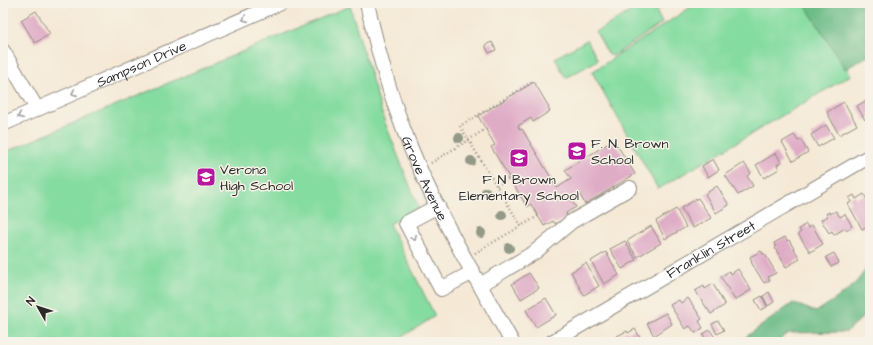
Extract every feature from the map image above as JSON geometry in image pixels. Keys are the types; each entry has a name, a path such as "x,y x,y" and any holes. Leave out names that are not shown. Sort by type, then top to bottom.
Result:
{"street":[{"name":"Sampson Drive","path":"3,124 280,3"},
{"name":"Grove Avenue","path":"367,3 378,50 399,118 420,169 465,258 512,342"},
{"path":"3,51 38,109"},
{"name":"Franklin Street","path":"552,342 870,156"},
{"path":"480,284 535,252 571,222 630,188"},
{"path":"438,206 406,223 430,269 441,289 473,272"}],"path":[{"path":"521,226 460,126 534,81"},
{"path":"420,169 486,129"},
{"path":"496,186 509,178"},
{"path":"465,258 538,216"}],"green space":[{"path":"645,3 669,3 656,11 662,23 613,56 608,54 596,32"},
{"path":"697,3 806,3 851,75 658,189 592,72"},
{"path":"804,3 870,3 870,55 845,69"},
{"name":"Verona High School","path":"350,6 384,120 419,209 389,224 435,316 394,342 3,342 3,153"},
{"path":"587,40 598,60 566,78 555,58"},
{"path":"870,258 870,311 846,332 789,333 776,342 739,342 793,303 816,312 848,290 855,283 861,276"}],"building":[{"path":"36,11 50,34 35,43 21,20"},
{"path":"492,42 496,50 489,53 485,45"},
{"name":"F N Brown Elementary School","path":"534,82 550,111 533,122 531,118 518,126 520,130 522,129 557,188 571,179 565,170 614,140 635,174 585,204 580,195 571,200 576,207 566,213 567,217 557,223 554,223 553,221 544,226 531,204 527,207 491,147 495,145 478,116"},
{"path":"870,98 870,117 865,120 857,106"},
{"path":"844,102 857,125 839,135 827,112"},
{"path":"826,125 834,138 818,147 811,135"},
{"path":"794,135 798,141 801,140 808,152 793,161 782,142"},
{"path":"776,153 781,162 777,165 779,169 764,178 756,165"},
{"path":"713,159 719,170 708,177 702,166"},
{"path":"744,163 751,173 747,176 753,186 738,195 725,175"},
{"path":"717,186 729,205 716,213 705,194"},
{"path":"864,194 870,205 870,224 862,229 848,204 851,202 849,198 854,195 856,199"},
{"path":"698,198 711,218 693,228 681,208"},
{"path":"676,209 686,227 665,239 656,221"},
{"path":"836,211 840,217 845,214 852,226 846,230 845,228 834,235 832,231 829,233 821,220 828,216 826,214 829,212 830,214"},
{"path":"806,224 808,228 812,225 823,244 810,252 798,234 801,232 799,229"},
{"path":"651,226 661,243 637,257 627,241"},
{"path":"785,237 787,241 789,240 800,259 786,267 775,248 774,243"},
{"path":"625,241 636,260 622,269 610,249"},
{"path":"761,251 765,254 776,273 768,277 770,280 764,283 751,262 750,257"},
{"path":"606,252 619,275 604,284 591,261"},
{"path":"834,253 839,263 831,267 826,257"},
{"path":"586,263 599,286 584,295 571,272"},
{"path":"738,269 751,290 735,300 721,277 729,271 731,274"},
{"path":"529,273 539,288 521,299 512,284"},
{"path":"713,284 725,305 711,314 695,291 704,286 705,289"},
{"path":"769,292 774,302 768,306 763,296"},
{"path":"762,296 767,307 761,310 755,300"},
{"path":"546,298 556,315 536,327 526,310"},
{"path":"688,298 702,319 699,321 703,328 695,333 690,326 685,329 670,305 679,300 681,303"},
{"path":"666,313 672,324 654,336 647,323"},
{"path":"718,321 724,330 717,334 712,324"},
{"path":"635,329 643,342 621,342 617,336 627,331 628,333"},
{"path":"710,330 717,341 716,342 707,342 703,334"}],"place":[{"name":"F. N. Brown School","path":"577,151"},
{"name":"F N Brown Elementary School","path":"519,158"},
{"name":"Verona High School","path":"206,177"}]}
